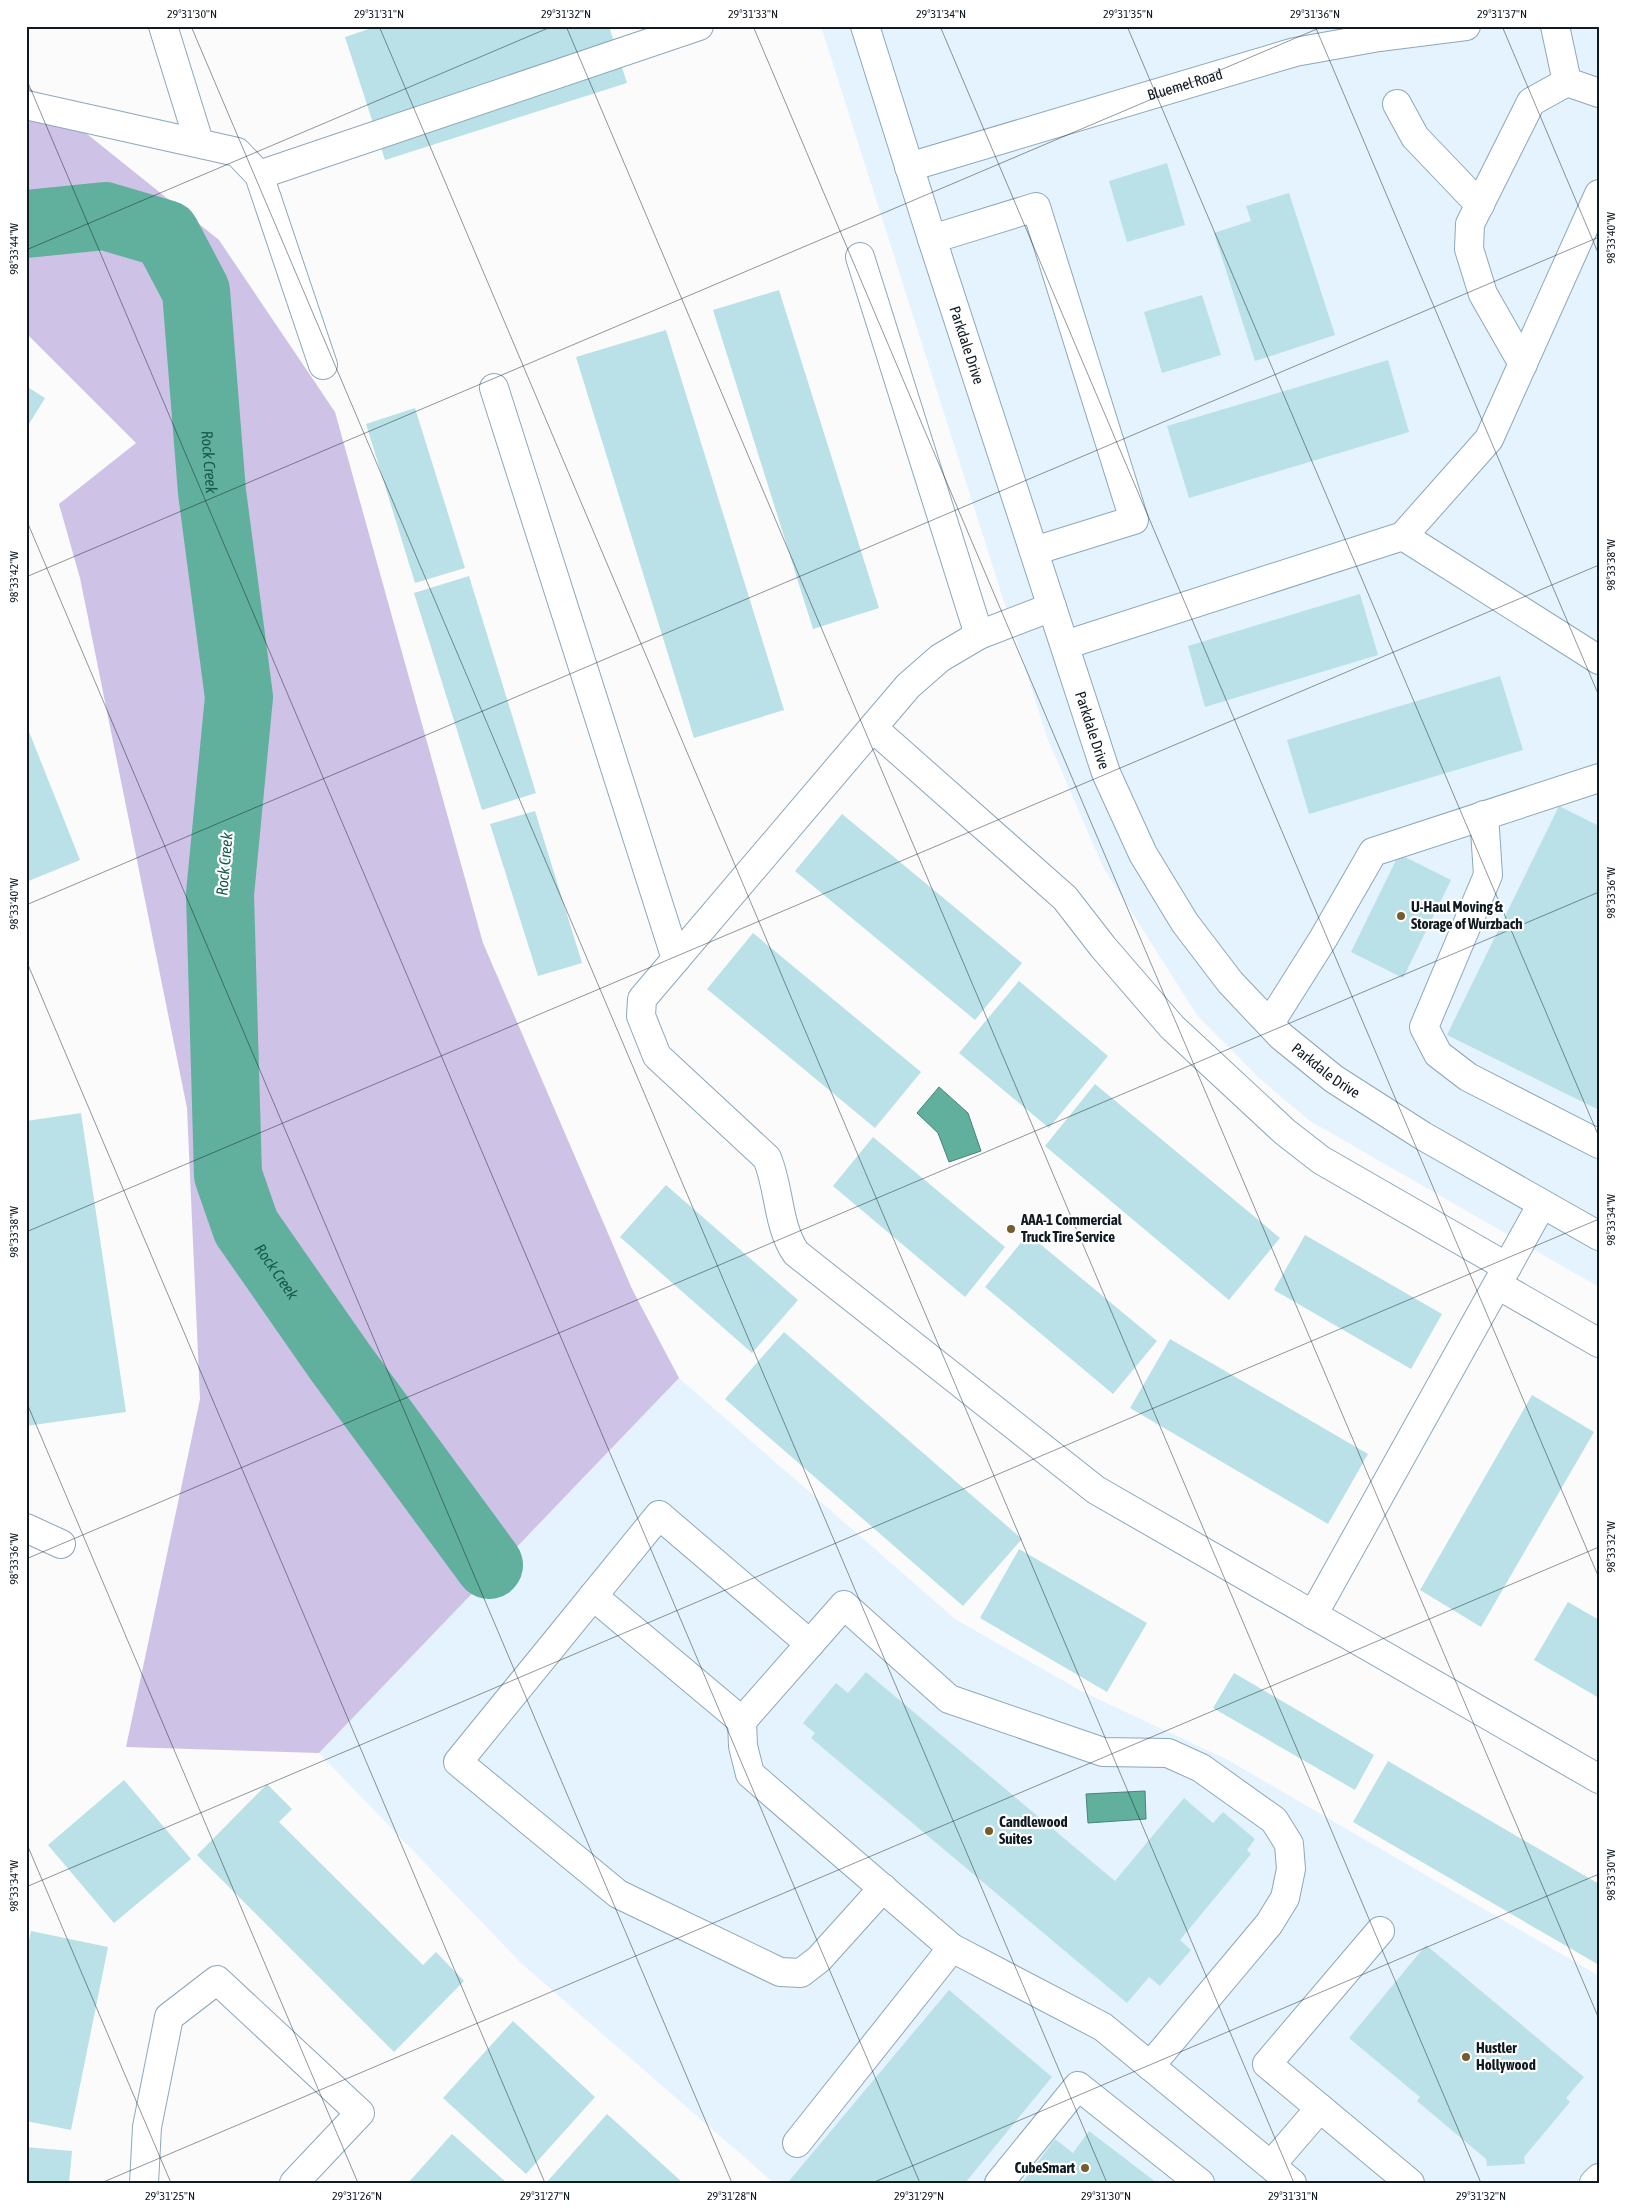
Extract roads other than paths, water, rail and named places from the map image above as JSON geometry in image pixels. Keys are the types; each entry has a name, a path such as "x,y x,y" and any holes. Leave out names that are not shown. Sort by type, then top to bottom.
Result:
{"street":[{"path":"162,26 199,142"},
{"path":"259,175 698,26"},
{"name":"Parkdale Drive","path":"865,26 932,239 1106,773 1142,854 1185,923 1230,982 1281,1036 1334,1079 1423,1136 1599,1236"},
{"name":"Bluemel Road","path":"909,167 1288,54 1371,38 1466,26"},
{"path":"1555,26 1567,82"},
{"path":"1523,364 1483,294 1469,249 1470,224 1531,102 1567,82 1599,93"},
{"path":"1397,104 1415,137 1480,205"},
{"path":"26,105 199,142 236,152 259,175 323,365"},
{"path":"1064,645 1403,536 1489,439 1599,194"},
{"path":"932,239 1036,207 1134,520 1034,551"},
{"path":"860,257 980,635"},
{"path":"494,388 676,959"},
{"path":"1403,536 1599,660"},
{"path":"1052,607 980,635 933,663 908,686 642,998 641,1016 646,1033 657,1056 767,1158 773,1173 784,1229 796,1253 1096,1490 1599,1779"},
{"path":"872,728 1066,898 1103,947 1172,1027 1285,1132 1321,1160 1503,1276 1599,1343"},
{"path":"1270,1023 1323,939 1373,852 1599,778"},
{"path":"1484,815 1488,875 1424,1027 1438,1054 1468,1077 1599,1144"},
{"path":"1313,1616 1542,1204"},
{"path":"810,1644 659,1515 458,1762 618,1894 780,1972 801,1973 819,1959 883,1888"},
{"path":"26,1528 61,1544"},
{"path":"593,1596 742,1721"},
{"path":"1150,2066 1269,1924 1284,1898 1291,1868 1289,1844 1274,1820 1201,1768 1168,1753 1103,1752 949,1699 844,1605 742,1721 743,1746 750,1774 952,1948 1103,2027 1150,2066 1292,2183"},
{"path":"1380,1931 1267,2064 1410,2183"},
{"path":"796,2143 952,1948"},
{"path":"144,2183 147,2127 169,2017 216,1980 360,2113 294,2183"},
{"path":"999,2183 1078,2086 1200,2183"},
{"path":"1270,2165 1320,2108"},
{"path":"1594,2183 1599,2178"}],"waterway":[{"name":"Rock Creek","path":"26,224 105,216 166,234 196,291 212,492 239,697 220,894 228,1175 246,1227 340,1362 489,1565"}],"place":[{"name":"U-Haul Moving & Storage of Wurzbach","path":"1401,916"},
{"name":"AAA-1 Commercial Truck Tire Service","path":"1011,1229"},
{"name":"Candlewood Suites","path":"989,1831"},
{"name":"Hustler Hollywood","path":"1466,2057"},
{"name":"CubeSmart","path":"1085,2168"}]}
